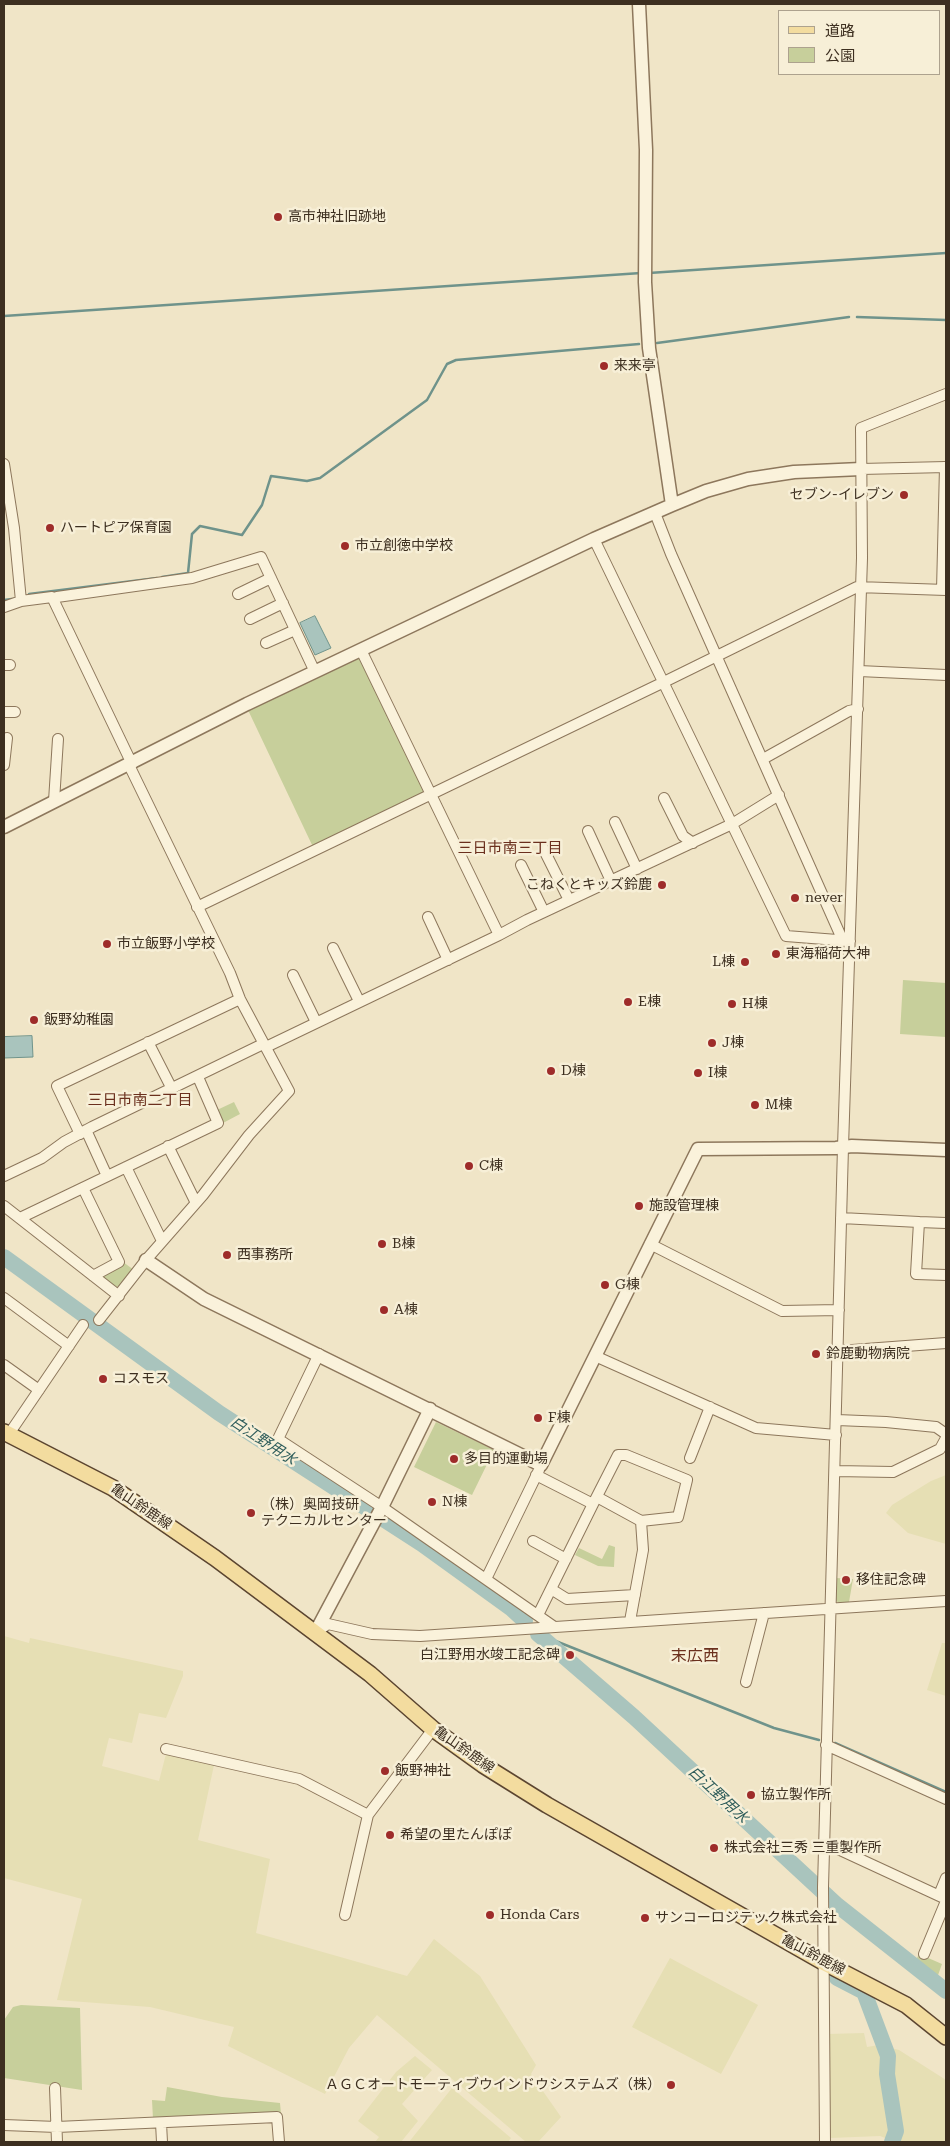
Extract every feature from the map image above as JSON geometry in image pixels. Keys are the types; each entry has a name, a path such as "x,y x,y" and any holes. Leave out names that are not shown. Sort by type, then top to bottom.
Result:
{"main road":[{"name":"亀山鈴鹿線","path":"6,1433 113,1488 215,1558 370,1674 433,1729 483,1765 547,1805 823,1962 906,2005 946,2036"}],"street":[{"path":"639,4 646,150 645,274 649,348 672,505"},
{"path":"825,2142 823,1887 826,1744 839,1351 840,1218 847,941 858,709 861,587 861,428 946,394"},
{"path":"4,464 14,528 21,601"},
{"path":"4,827 247,704 594,539 706,491 756,477 794,472 946,467 944,590 861,587 198,907"},
{"path":"655,513 717,657 847,941"},
{"path":"594,539 786,936 847,941"},
{"path":"4,607 21,601 52,597 53,599 192,578 261,557 315,672"},
{"path":"238,594 271,578"},
{"path":"53,599 230,973 240,999 289,1091 249,1135 196,1203 146,1260 99,1320"},
{"path":"250,618 283,603"},
{"path":"266,643 295,630"},
{"path":"361,650 499,935"},
{"path":"859,671 946,675"},
{"path":"763,759 849,711 858,709"},
{"path":"4,712 15,712"},
{"path":"4,765 7,738"},
{"path":"54,801 58,739"},
{"path":"4,1176 42,1158 64,1142 83,1132 732,824 779,795"},
{"path":"664,798 683,836 693,843"},
{"path":"615,822 637,869"},
{"path":"588,831 611,881"},
{"path":"544,848 569,900"},
{"path":"521,865 544,912"},
{"path":"428,917 448,960"},
{"path":"333,948 359,1001"},
{"path":"293,975 316,1022"},
{"path":"107,1176 57,1086 240,999"},
{"path":"148,1042 172,1089"},
{"path":"20,1218 218,1123 198,1077"},
{"path":"168,1146 196,1203"},
{"path":"486,1580 698,1149 843,1147 946,1150"},
{"path":"126,1166 162,1241"},
{"path":"83,1188 119,1262 93,1276"},
{"path":"4,1206 119,1296"},
{"path":"840,1218 946,1223"},
{"path":"919,1222 916,1274 946,1275"},
{"path":"650,1244 782,1311 839,1310"},
{"path":"146,1260 204,1299 430,1409 595,1501 641,1520 678,1517 687,1480 626,1455 618,1455 595,1501 566,1558 538,1616"},
{"path":"4,1298 69,1346"},
{"path":"6,1433 39,1390 83,1325"},
{"path":"839,1351 946,1343"},
{"path":"319,1354 278,1439 379,1512 486,1580 553,1626"},
{"path":"595,1356 756,1428 836,1435"},
{"path":"4,1365 39,1390"},
{"path":"690,1458 710,1407"},
{"path":"315,1633 379,1512 430,1409"},
{"path":"835,1471 893,1472 940,1449 946,1436 936,1427 837,1420"},
{"path":"630,1621 643,1550 641,1520"},
{"path":"533,1541 566,1558"},
{"path":"551,1589 567,1599 634,1595"},
{"path":"315,1633 328,1624 390,1636 449,1634 946,1601"},
{"path":"746,1682 764,1613"},
{"path":"345,1915 368,1815 433,1729"},
{"path":"826,1744 946,1799"},
{"path":"166,1749 299,1779 368,1815"},
{"path":"825,1843 944,1898"},
{"path":"924,1954 944,1898 946,1878"},
{"path":"55,2088 57,2142"},
{"path":"4,2125 57,2127 277,2117 279,2142"},
{"path":"161,2123 162,2142"}],"shaded area":[{"path":"946,1475 946,1544 908,1533 886,1513 892,1505 931,1481"},
{"path":"4,1636 29,1643 30,1638 183,1671 183,1676 166,1718 139,1713 132,1743 109,1738 102,1766 159,1781 166,1754 214,1765 198,1840 270,1859 256,1933 407,1976 434,1939 480,1976 536,2065 531,2074 561,2117 538,2142 526,2142 377,2015 349,2048 325,2094 228,2046 234,2027 150,2007 57,2000 82,1899 4,1878"},
{"path":"942,1643 946,1643 946,1696 927,1690"},
{"path":"670,1958 758,2005 721,2074 632,2027"},
{"path":"864,2033 867,2047 879,2045 899,2050 946,2080 946,2142 895,2142 880,2136 830,2138 827,2034"},
{"path":"415,2056 432,2070 402,2104 418,2121 401,2142 375,2142 379,2137 358,2121 396,2072"},
{"path":"452,2088 511,2138 508,2142 409,2142"}],"green space":[{"path":"361,655 427,793 313,847 248,710"},
{"path":"903,980 946,983 946,1037 900,1034"},
{"path":"234,1102 240,1114 223,1123 217,1110"},
{"path":"123,1262 134,1270 123,1286 115,1287 104,1278 104,1272"},
{"name":"多目的運動場","path":"436,1422 494,1450 472,1495 414,1467"},
{"path":"609,1545 615,1547 614,1567 598,1566 575,1555 579,1548 602,1559"},
{"path":"836,1578 853,1579 849,1602 839,1603 835,1600"},
{"path":"919,1954 942,1964 937,1978 916,1960"},
{"path":"21,2005 80,2008 82,2090 4,2078 4,2020 13,2007"},
{"path":"167,2087 222,2097 280,2103 281,2114 153,2119 152,2100 165,2101"}],"water":[{"path":"315,616 331,648 315,655 300,623"},
{"path":"32,1036 33,1057 4,1058 4,1037"}],"waterway":[{"path":"649,273 946,253"},
{"path":"4,316 641,273"},
{"path":"657,343 849,317"},
{"path":"857,317 946,320"},
{"path":"162,577 188,573 192,534 200,526 242,535 262,505 271,476 307,481 320,478 427,400 447,364 456,360 639,344"},
{"path":"29,594 157,578"},
{"path":"4,600 12,599"},
{"name":"白江野用水","path":"4,1257 219,1413 422,1544 512,1609 525,1621"},
{"path":"538,1634 774,1728 819,1740"},
{"name":"白江野用水","path":"538,1634 634,1717 837,1905 946,1991"},
{"path":"835,1743 946,1792"},
{"name":"白江野用水","path":"837,1978 864,1992 888,2056 887,2074 896,2131 892,2142"}],"place":[{"name":"高市神社旧跡地","path":"278,217"},
{"name":"来来亭","path":"604,366"},
{"name":"セブン-イレブン","path":"904,495"},
{"name":"ハートピア保育園","path":"50,528"},
{"name":"市立創徳中学校","path":"345,546"},
{"name":"こねくとキッズ鈴鹿","path":"662,885"},
{"name":"never","path":"795,898"},
{"name":"市立飯野小学校","path":"107,944"},
{"name":"東海稲荷大神","path":"776,954"},
{"name":"L棟","path":"745,962"},
{"name":"E棟","path":"628,1002"},
{"name":"H棟","path":"732,1004"},
{"name":"飯野幼稚園","path":"34,1020"},
{"name":"J棟","path":"712,1043"},
{"name":"D棟","path":"551,1071"},
{"name":"I棟","path":"698,1073"},
{"name":"M棟","path":"755,1105"},
{"name":"C棟","path":"469,1166"},
{"name":"施設管理棟","path":"639,1206"},
{"name":"B棟","path":"382,1244"},
{"name":"西事務所","path":"227,1255"},
{"name":"G棟","path":"605,1285"},
{"name":"A棟","path":"384,1310"},
{"name":"鈴鹿動物病院","path":"816,1354"},
{"name":"コスモス","path":"103,1379"},
{"name":"F棟","path":"538,1418"},
{"name":"多目的運動場","path":"454,1459"},
{"name":"N棟","path":"432,1502"},
{"name":"（株）奥岡技研 テクニカルセンター","path":"251,1513"},
{"name":"移住記念碑","path":"846,1580"},
{"name":"白江野用水竣工記念碑","path":"570,1655"},
{"name":"飯野神社","path":"385,1771"},
{"name":"協立製作所","path":"751,1795"},
{"name":"希望の里たんぽぽ","path":"390,1835"},
{"name":"株式会社三秀 三重製作所","path":"714,1848"},
{"name":"Honda Cars","path":"490,1915"},
{"name":"サンコーロジテック株式会社","path":"645,1918"},
{"name":"ＡＧＣオートモーティブウインドウシステムズ（株）","path":"671,2085"}],"district":[{"name":"三日市南三丁目","path":"510,849"},
{"name":"三日市南二丁目","path":"140,1101"},
{"name":"末広西","path":"695,1656"}]}
